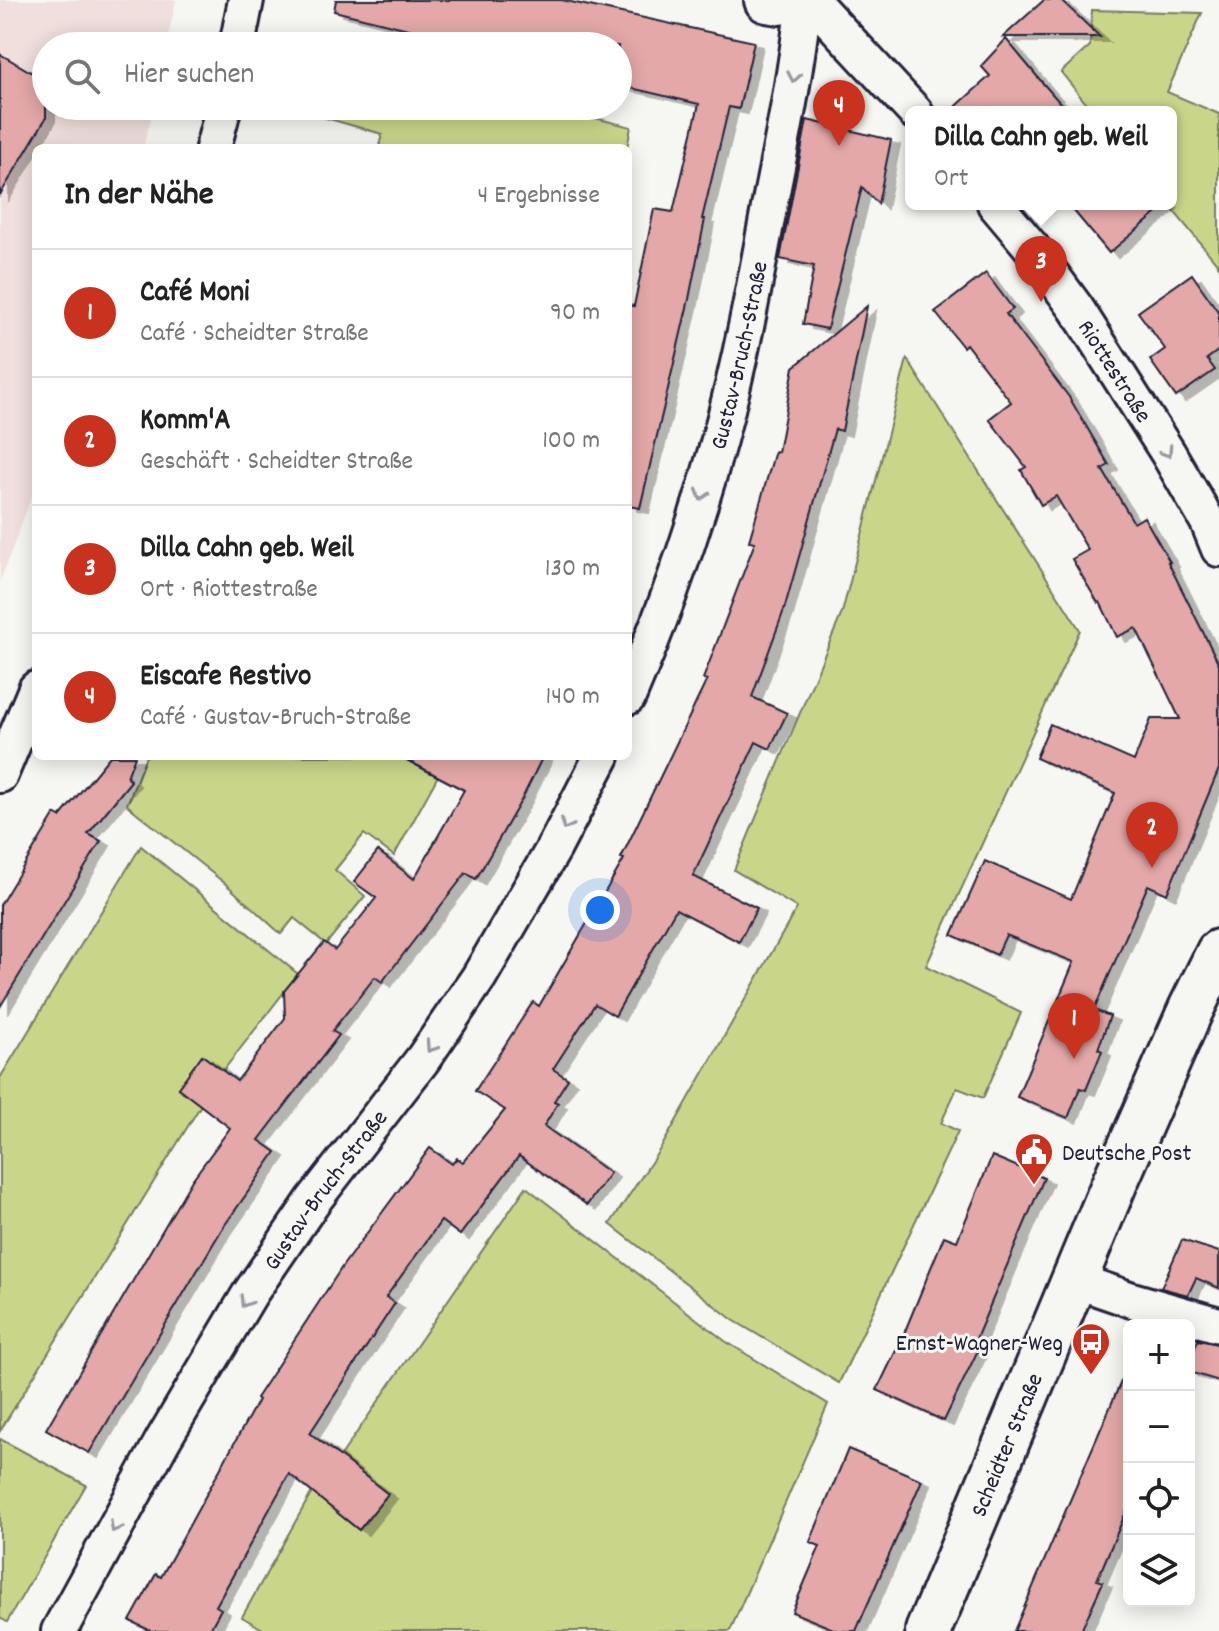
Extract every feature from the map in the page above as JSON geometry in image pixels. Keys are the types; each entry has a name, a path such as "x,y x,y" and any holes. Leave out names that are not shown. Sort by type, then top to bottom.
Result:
{"main road":[{"path":"767,0 786,0"},
{"name":"Scheidter Straße","path":"928,1631 1115,1182 1219,952"}],"street":[{"path":"240,32 246,0"},
{"name":"Gustav-Bruch-Straße","path":"632,688 690,537 719,439 756,279 794,75 804,0"},
{"path":"811,0 909,106"},
{"path":"214,144 220,120"},
{"name":"Riottestraße","path":"1000,210 1076,308 1168,453 1208,522 1219,549"},
{"path":"0,775 32,699"},
{"name":"Gustav-Bruch-Straße","path":"59,1631 163,1440 249,1295 313,1201 423,1059 479,977 554,848 600,760"},
{"path":"1074,1280 1219,1325"}],"shaded area":[{"path":"0,0 176,0 169,32 32,32 32,120 150,120 144,144 32,144 32,496 0,581"}],"green space":[{"path":"1092,10 1202,13 1167,92 1219,114 1219,266 1173,210 1177,210 1177,106 1088,106 1061,72 1090,46"},
{"path":"333,120 603,120 631,127 628,144 380,144 382,134"},
{"path":"907,359 1080,630 926,966 1021,1013 983,1098 957,1088 941,1123 958,1131 839,1383 733,1320 610,1224 662,1146 797,908 734,870 842,613"},
{"path":"144,760 407,760 438,776 394,856 364,834 335,870 365,896 326,944 294,918 281,934 227,885 127,805"},
{"path":"141,846 298,974 223,1071 202,1056 178,1088 201,1105 0,1431 0,1078"},
{"path":"526,1187 725,1341 828,1404 730,1631 266,1631 242,1617 312,1492 359,1530 387,1494 340,1457"},
{"path":"0,1439 86,1485 7,1622 0,1618"}],"building":[{"path":"336,0 562,0 754,42 739,109 729,107 702,219 705,219 689,299 640,508 632,507 632,306 654,209 673,212 699,104 632,88 632,32 420,32 334,11"},
{"path":"1044,0 1061,0 1100,37 1003,37"},
{"path":"1006,39 1063,106 957,106 990,76 981,66"},
{"path":"0,54 32,73 32,120 45,120 0,195"},
{"path":"807,120 891,140 878,204 862,187 827,329 803,324 814,266 780,259"},
{"path":"1073,210 1161,210 1109,253"},
{"path":"986,273 1013,309 1006,314 1069,397 1109,465 1102,469 1134,523 1144,517 1170,562 1219,664 1219,769 1167,894 1148,885 1094,1010 1110,1016 1098,1049 1102,1051 1086,1090 1080,1088 1068,1118 1017,1097 1074,962 1006,935 997,955 952,935 985,861 1071,899 1115,793 1036,758 1050,724 1134,761 1151,719 1180,719 1136,628 1117,637 1100,602 1072,559 1088,550 1056,496 1041,505 1021,470 1026,467 989,419 1011,402 966,344 963,347 935,312"},
{"path":"1192,274 1219,313 1219,350 1207,359 1215,370 1176,397 1150,360 1165,349 1138,312"},
{"path":"867,306 842,431 835,429 784,610 752,697 787,713 770,749 756,742 693,876 757,908 739,942 676,909 615,1016 595,1004 553,1069 568,1079 554,1101 558,1103 544,1126 610,1173 587,1205 519,1156 460,1235 441,1221 386,1297 395,1303 310,1433 388,1494 359,1530 289,1474 216,1606 221,1609 209,1631 151,1631 130,1621 156,1574 161,1577 258,1400 256,1398 344,1264 430,1148 452,1164 457,1158 463,1162 505,1110 475,1091 533,1002 539,1006 624,859 621,858 707,680 703,679 755,542 749,541 775,451 778,452 794,367"},
{"path":"107,760 133,760 127,777 131,781 88,834 101,841 0,1007 0,905 55,814 60,817"},
{"path":"407,760 541,760 476,879 466,873 382,982 375,977 332,1031 339,1035 259,1140 276,1152 222,1229 89,1453 46,1429 192,1180 230,1128 178,1088 202,1055 237,1081 285,1018 284,991 324,942 335,950 376,898 354,882 378,851 414,879 464,790"},
{"path":"992,1156 1044,1178 975,1341 981,1344 944,1421 877,1390 944,1236 957,1241"},
{"path":"1182,1240 1219,1252 1219,1288 1196,1278 1188,1295 1161,1288"},
{"path":"1198,1340 1219,1344 1219,1381 1195,1374"},
{"path":"1123,1377 1123,1519 1097,1580 1103,1582 1081,1631 1014,1631"},
{"path":"848,1449 922,1480 856,1631 838,1631 792,1612 820,1546 810,1542"}],"place":[{"name":"Eiscafe Restivo","path":"839,146"},
{"name":"Dilla Cahn geb. Weil","path":"1041,302"},
{"name":"Komm'A","path":"1152,868"},
{"name":"Café Moni","path":"1074,1059"},
{"name":"Deutsche Post","path":"1034,1186"},
{"name":"Ernst-Wagner-Weg","path":"1091,1376"}]}
